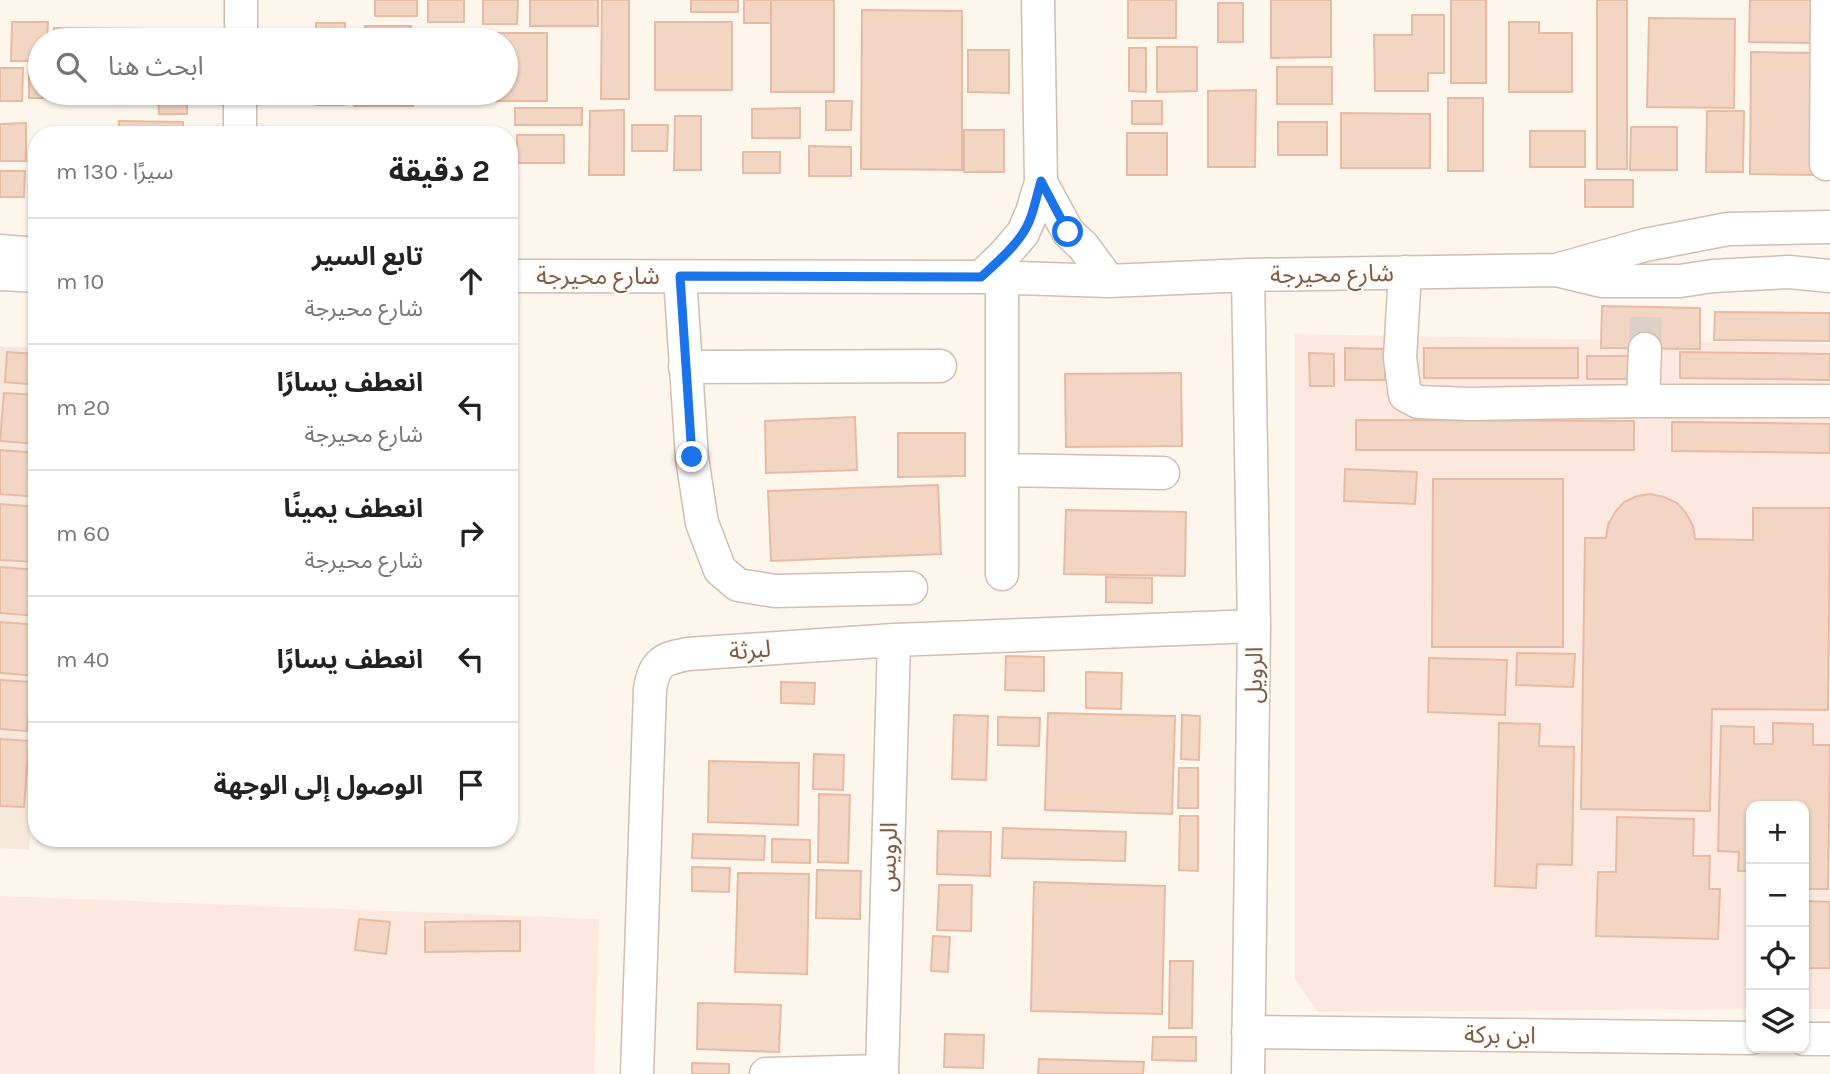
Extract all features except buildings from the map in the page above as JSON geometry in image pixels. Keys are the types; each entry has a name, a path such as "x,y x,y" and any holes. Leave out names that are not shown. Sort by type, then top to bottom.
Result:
{"street":[{"path":"241,0 241,28"},
{"path":"1002,574 1002,470 991,277 1005,254 1023,233 1041,181 1038,0"},
{"path":"1826,164 1828,0"},
{"path":"240,105 240,126"},
{"path":"1041,181 1068,232 1083,246 1109,281"},
{"name":"شارع محيرجة","path":"1556,270 1645,245 1728,229 1830,227"},
{"path":"0,251 28,253"},
{"name":"شارع محيرجة","path":"518,276 991,277 1109,281 1248,275 1556,270 1646,294 1680,281 1713,276 1788,272 1830,276"},
{"path":"1405,272 1400,358 1405,394 1418,402 1470,404 1830,401"},
{"path":"0,274 28,276"},
{"name":"الرويل","path":"1248,275 1254,626 1248,1074"},
{"path":"680,276 692,457 702,523 720,570 738,585 775,591 911,588"},
{"path":"1643,401 1645,349"},
{"path":"685,367 940,366"},
{"path":"1002,470 1163,473"},
{"name":"لبرثة","path":"637,1074 650,689 653,673 661,663 688,654 894,640 1254,626"},
{"name":"الرويس","path":"882,1073 894,640"},
{"name":"ابن بركة","path":"1248,1032 1746,1038"},
{"path":"1809,1038 1830,1039"},
{"path":"766,1074 882,1073"}],"shaded area":[{"path":"1295,334 1830,344 1830,1009 1809,1009 1809,801 1746,801 1746,1009 1318,1012 1295,980"},
{"path":"0,347 28,347 29,847 29,850 0,848"},
{"path":"0,896 599,919 594,1074 0,1074"}],"tunnel":[{"path":"1645,349 1646,307"}],"route":[{"path":"692,457 680,276 981,277 1023,233 1041,181 1068,232"}]}
